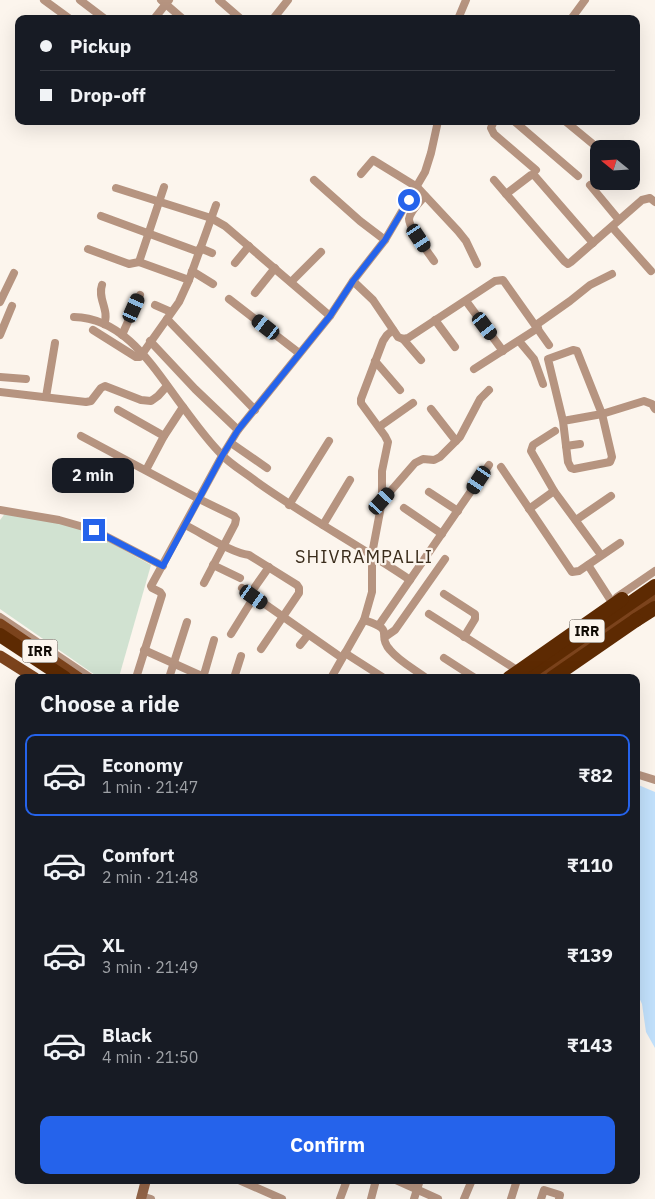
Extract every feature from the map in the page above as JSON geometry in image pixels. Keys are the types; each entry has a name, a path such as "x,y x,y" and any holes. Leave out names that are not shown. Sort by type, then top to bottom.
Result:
{"highway":[{"path":"556,674 621,612 655,576"},
{"path":"532,674 655,585"},
{"path":"533,674 655,598"},
{"path":"516,674 621,612 655,608"},
{"path":"0,634 59,674"},
{"path":"0,644 45,674"}],"main road":[{"name":"IRR","path":"532,674 621,612 655,585"},
{"name":"IRR","path":"532,674 621,612 655,598"},
{"name":"IRR","path":"0,624 73,674"},
{"name":"IRR","path":"0,656 29,674"}],"street":[{"path":"44,0 65,15"},
{"path":"80,0 100,15"},
{"path":"219,0 236,15"},
{"path":"460,15 466,0"},
{"path":"574,15 585,0"},
{"path":"156,15 165,1 179,15"},
{"path":"276,15 285,1"},
{"path":"137,674 162,595 151,587 222,456 238,430 330,316 353,281 385,240 425,172 437,125"},
{"path":"492,125 491,128 494,134 536,170"},
{"path":"519,125 578,176"},
{"path":"570,125 590,142"},
{"path":"361,174 373,160 417,187 466,241 477,264"},
{"path":"506,194 531,175 534,175 593,243"},
{"path":"314,180 360,221 385,240"},
{"path":"494,180 566,263 571,262 645,198 650,198 655,202"},
{"path":"139,262 164,187"},
{"path":"116,188 211,218 225,226 330,316"},
{"path":"594,190 619,220"},
{"path":"425,196 413,210 409,219 411,226 434,261"},
{"path":"93,330 139,358 179,302 189,280 216,205"},
{"path":"102,216 212,253"},
{"path":"612,227 651,271"},
{"path":"235,263 249,246"},
{"path":"88,250 129,264 139,262 189,280"},
{"path":"292,282 321,252"},
{"path":"255,293 275,268"},
{"path":"192,271 213,284"},
{"path":"0,302 14,273"},
{"path":"474,369 519,341 590,285 612,274"},
{"path":"403,339 408,338 495,281 503,280 549,345"},
{"path":"353,281 373,300 398,337 403,339 421,360"},
{"path":"102,285 100,292 107,315 104,324"},
{"path":"122,335 140,295"},
{"path":"229,299 299,353"},
{"path":"466,301 503,351"},
{"path":"155,305 169,316 255,410"},
{"path":"0,335 12,306"},
{"path":"74,317 85,317 104,324 122,335 142,353 222,456 289,505 372,554 410,580"},
{"path":"435,320 456,347"},
{"path":"333,674 364,620 372,592 372,554 382,501 382,471 388,442 361,403 383,341 394,330"},
{"path":"150,341 195,389 238,430"},
{"path":"519,341 534,359 543,384"},
{"path":"46,397 55,343"},
{"path":"573,350 577,351 602,414 612,457 610,462 572,469 568,462 564,421 554,381 548,359 573,350"},
{"path":"375,361 400,390"},
{"path":"0,377 26,379"},
{"path":"554,381 563,378"},
{"path":"0,392 91,401 101,388 105,386 141,400 150,401 158,396 167,386"},
{"path":"382,501 415,463 423,459 434,460 440,457 456,441 466,428 480,399 489,390"},
{"path":"564,421 602,414 644,401 652,404 655,409"},
{"path":"379,427 413,403"},
{"path":"146,470 164,436 183,408"},
{"path":"430,409 456,441"},
{"path":"118,410 164,436"},
{"path":"554,431 533,445 531,451 554,491 601,555"},
{"path":"81,436 199,500 234,516 236,519 235,524 204,583"},
{"path":"289,505 329,440"},
{"path":"230,442 267,468"},
{"path":"566,446 580,444"},
{"path":"379,625 489,465"},
{"path":"501,466 570,570 575,573 620,543"},
{"path":"323,525 350,480"},
{"path":"529,509 554,491"},
{"path":"429,492 458,512"},
{"path":"576,520 611,496"},
{"path":"404,508 442,534"},
{"path":"0,510 59,520 94,530 163,566"},
{"path":"185,525 224,545 249,555 299,588 299,593 261,649"},
{"path":"385,637 395,630 445,559"},
{"path":"213,565 240,578"},
{"path":"587,566 621,612"},
{"path":"231,634 269,567"},
{"path":"567,674 655,571"},
{"path":"242,588 308,635 377,674"},
{"path":"444,594 475,614 475,619 464,637"},
{"path":"621,612 655,614"},
{"path":"429,614 523,674"},
{"path":"0,616 85,674"},
{"path":"364,620 379,625 384,630 387,646 390,651 421,674"},
{"path":"170,674 187,622"},
{"path":"300,646 308,635"},
{"path":"205,674 214,640"},
{"path":"144,650 198,674"},
{"path":"235,674 241,656"},
{"path":"444,658 469,674"},
{"path":"640,775 655,780"},
{"path":"144,1198 146,1184"},
{"path":"248,1184 282,1199"},
{"path":"340,1199 346,1184"},
{"path":"371,1199 375,1184"},
{"path":"405,1184 438,1199"},
{"path":"414,1199 418,1184"},
{"path":"464,1199 470,1184"},
{"path":"511,1199 516,1184"},
{"path":"541,1199 544,1190 560,1195 559,1199"}],"green space":[{"path":"6,512 80,526 151,565 120,674 94,674 0,609 0,520"}],"water":[{"path":"640,786 655,792 655,1048 646,1032 640,1000"}],"district":[{"name":"SHIVRAMPALLI","path":"364,556"}],"route":[{"path":"94,530 163,566 238,430 330,316 353,281 385,240 409,200"}]}
